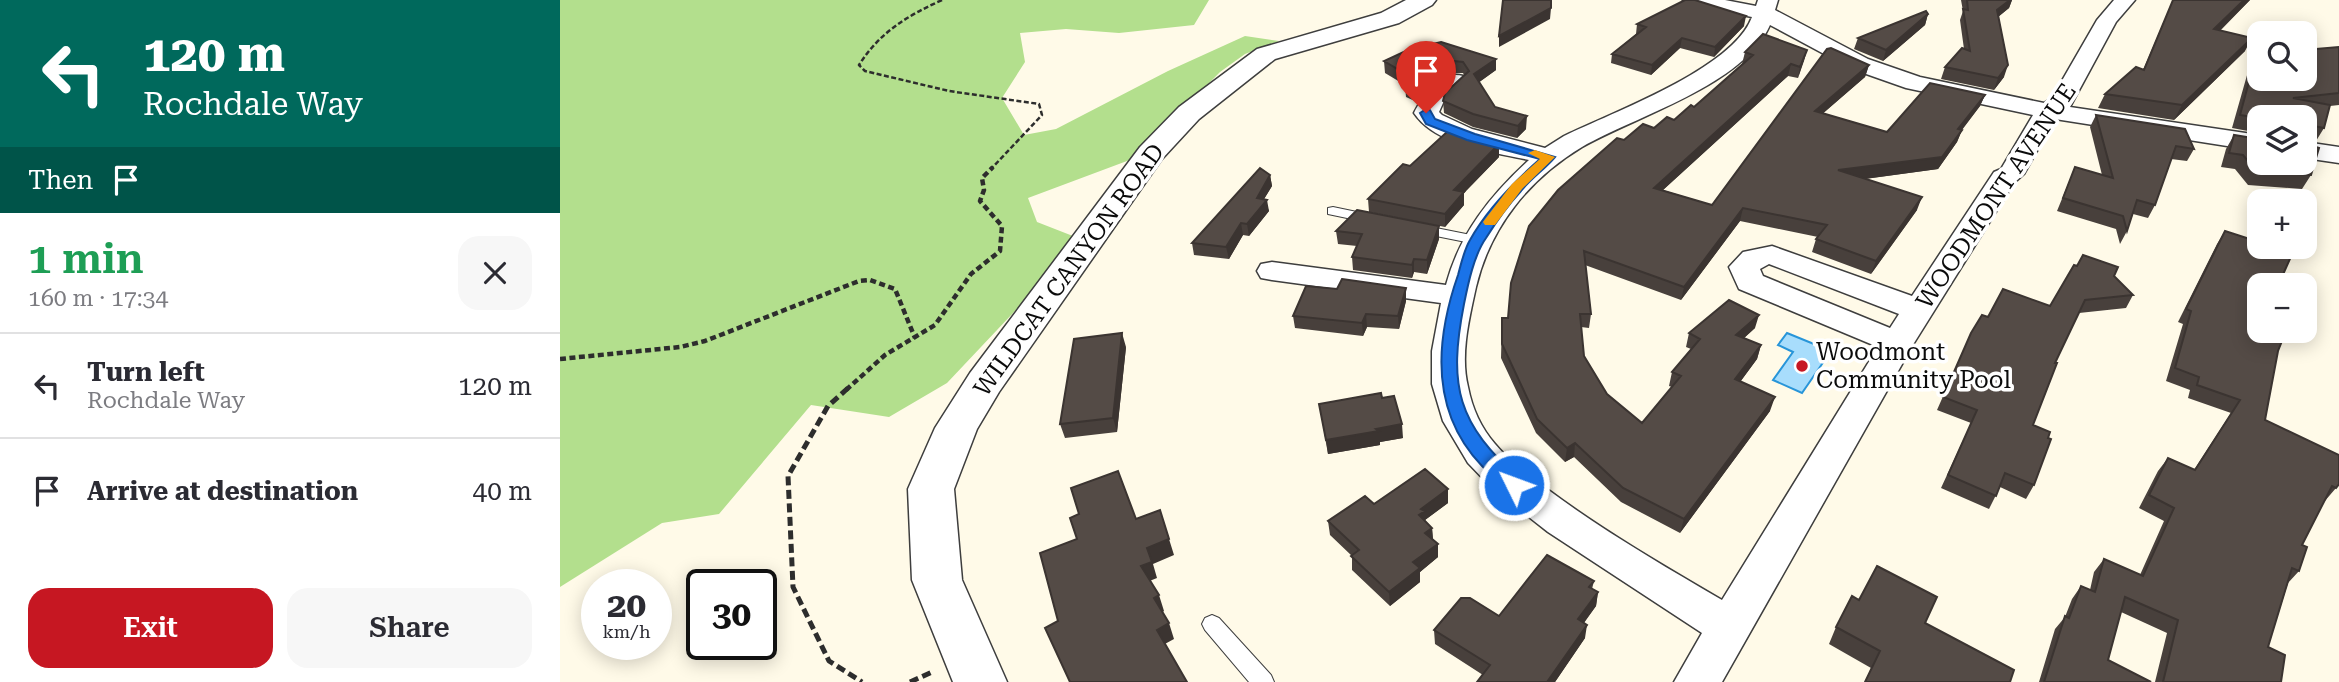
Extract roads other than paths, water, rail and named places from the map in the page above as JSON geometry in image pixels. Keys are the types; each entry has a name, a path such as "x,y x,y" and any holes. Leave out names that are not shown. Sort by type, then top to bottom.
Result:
{"street":[{"name":"WILDCAT CANYON ROAD","path":"980,682 937,580 931,489 956,428 984,383 1151,153 1189,113 1266,54 1390,18 1423,0"},
{"path":"1693,0 1767,7 1860,64 1914,83 2048,111 2247,141"},
{"name":"WOODMONT AVENUE","path":"1697,682 1896,343 2004,178 2011,174 2048,111 2061,102 2107,20 2125,0"},
{"path":"1730,628 1574,531 1487,460 1466,431 1451,394 1448,347 1458,296 1476,240 1517,187 1549,157 1577,139 1690,85 1717,68 1744,48 1767,7"},
{"path":"1455,81 1433,99 1426,113 1430,121 1471,137 1549,157"},
{"path":"2317,152 2339,156"},
{"path":"1896,343 1750,282 1744,267 1754,258 1772,255 1919,310"},
{"path":"1272,271 1458,296"}],"lane":[{"path":"1333,211 1385,222"},
{"path":"1411,227 1476,240"},
{"path":"1212,624 1263,682"}],"water":[{"name":"Woodmont Community Pool","path":"1787,333 1831,351 1802,393 1773,380 1793,352 1778,345"}],"place":[{"name":"Woodmont Community Pool","path":"1802,366"}]}
